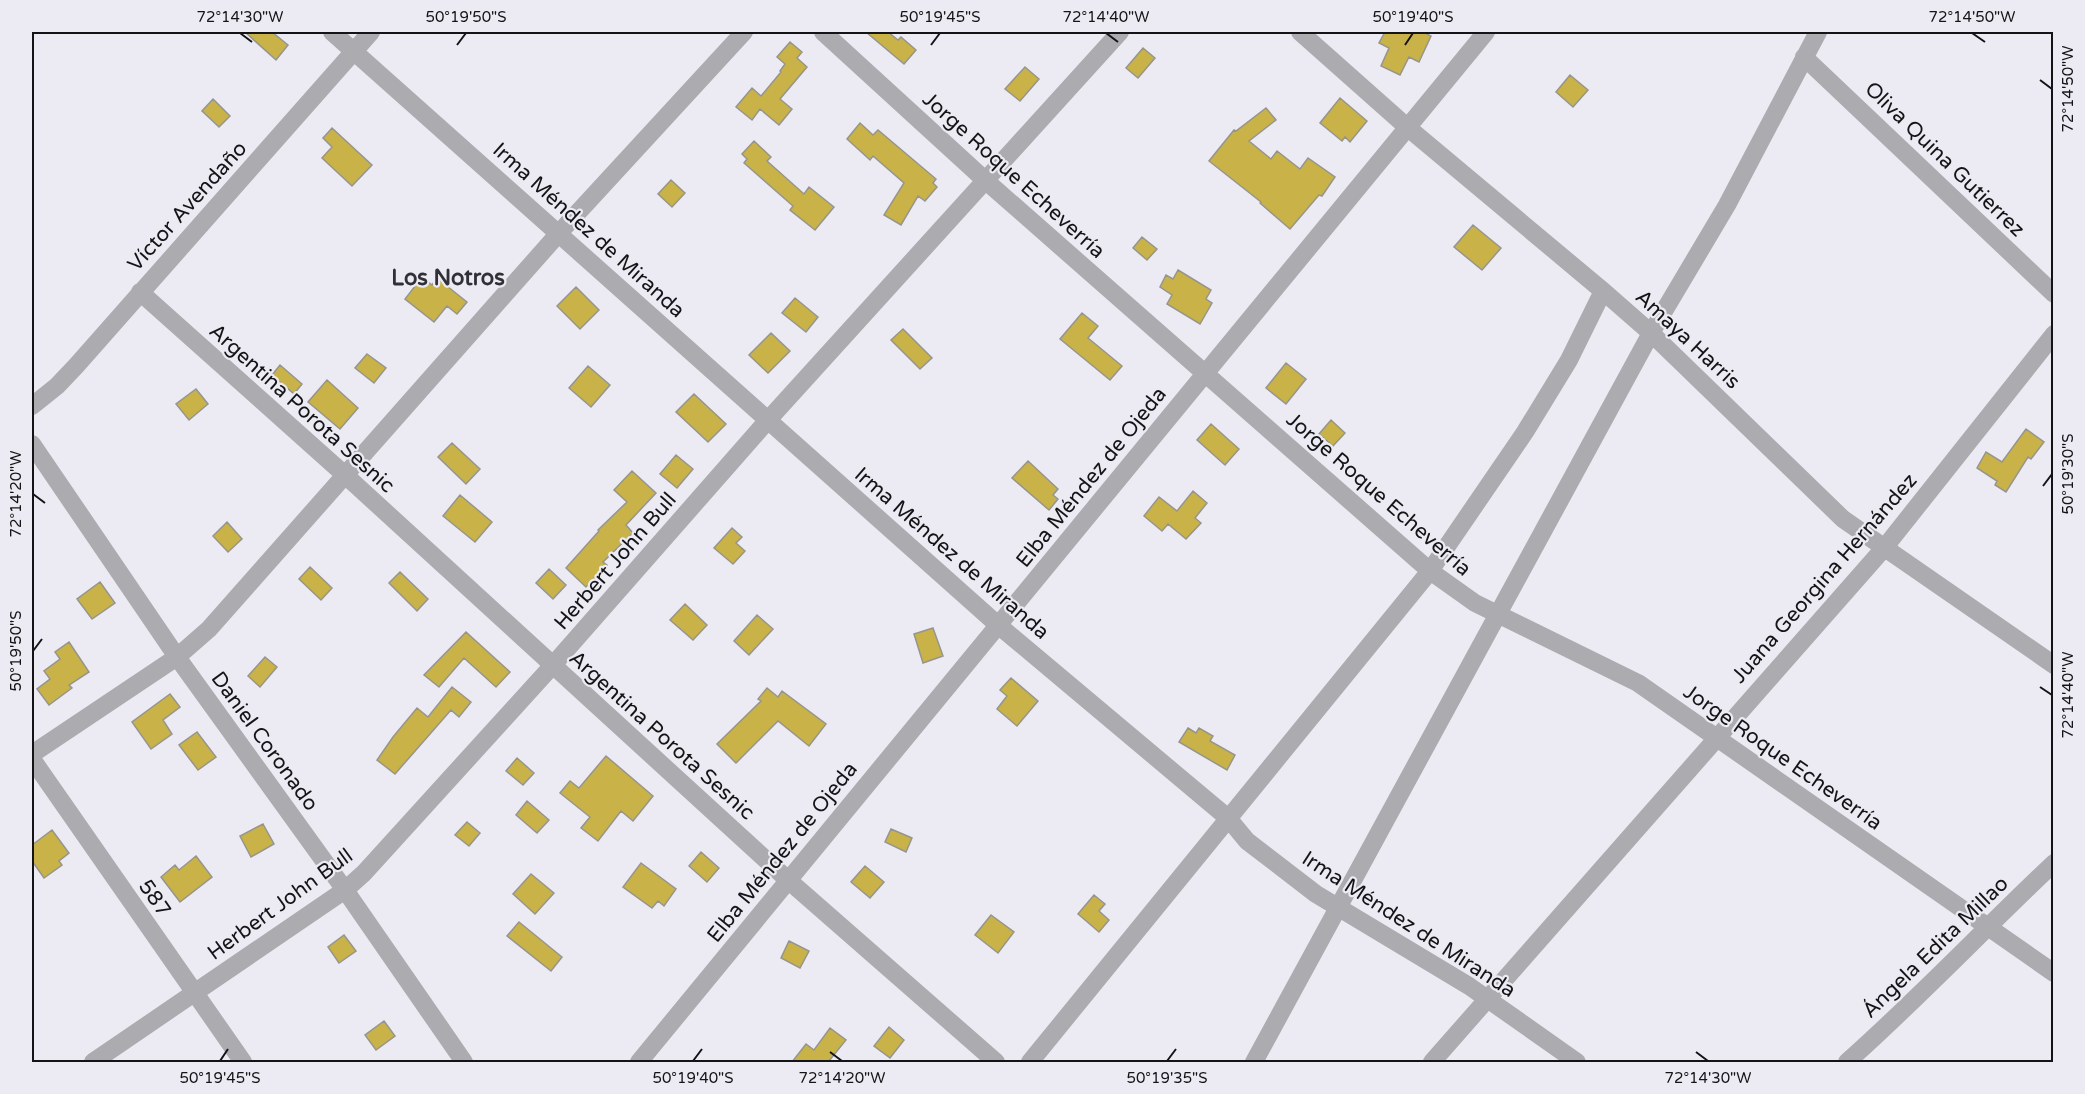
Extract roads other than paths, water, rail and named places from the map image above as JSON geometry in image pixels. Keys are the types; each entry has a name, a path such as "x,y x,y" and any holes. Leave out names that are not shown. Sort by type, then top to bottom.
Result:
{"street":[{"name":"Irma Méndez de Miranda","path":"332,32 998,624 1228,818 1247,841 1316,894 1487,998 1576,1062"},
{"name":"Víctor Avendaño","path":"32,406 57,387 371,32"},
{"path":"32,754 177,657 209,629 559,234 744,32"},
{"name":"Jorge Roque Echeverría","path":"823,32 986,181 1430,571 1461,594 1497,614 1638,683 2054,973"},
{"name":"Herbert John Bull","path":"93,1062 345,890 364,873 553,665 768,420 1120,32"},
{"name":"Amaya Harris","path":"1300,32 1407,127 1651,333 1842,519 2054,664"},
{"name":"Elba Méndez de Ojeda","path":"639,1062 1486,32"},
{"path":"1254,1062 1651,333 1726,205 1818,32"},
{"name":"Oliva Quina Gutierrez","path":"1804,57 2054,294"},
{"path":"1030,1062 1430,571 1525,432 1569,360 1604,291"},
{"name":"Argentina Porota Sesnic","path":"140,292 788,880 996,1062"},
{"name":"Juana Georgina Hernández","path":"1432,1062 1885,547 2054,334"},
{"name":"Daniel Coronado","path":"32,444 177,657 345,890 464,1062"},
{"name":"587","path":"32,759 243,1062"},
{"name":"Ángela Edita Millao","path":"1847,1062 1935,980 1987,926 2054,863"}],"district":[{"name":"Los Notros","path":"448,277"}]}
